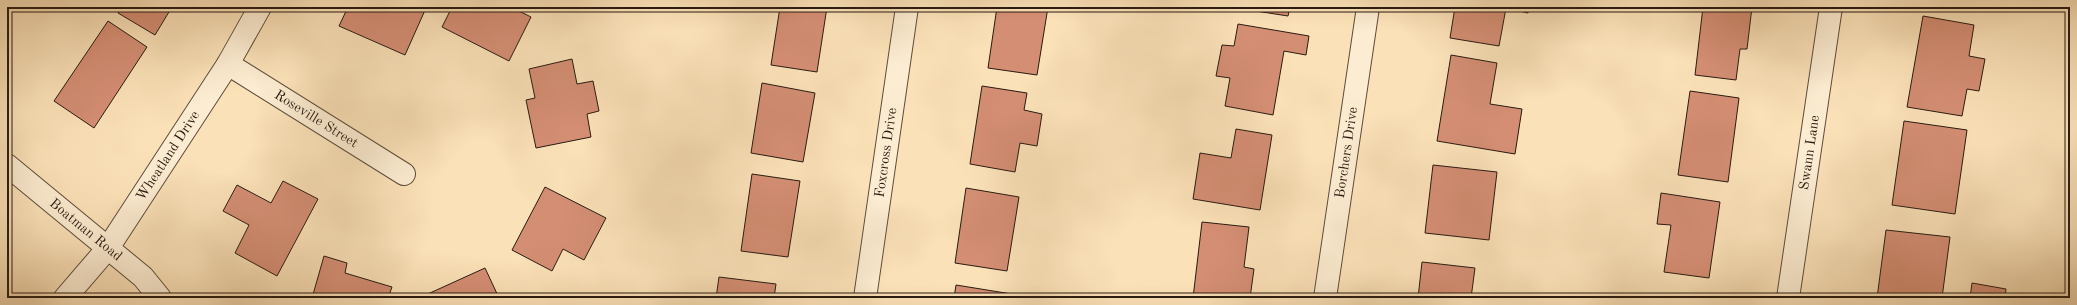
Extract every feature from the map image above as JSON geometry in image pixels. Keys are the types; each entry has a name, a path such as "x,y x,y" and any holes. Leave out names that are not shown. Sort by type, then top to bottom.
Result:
{"street":[{"name":"Wheatland Drive","path":"65,298 108,248 228,64 260,7"},
{"name":"Foxcross Drive","path":"865,298 907,7"},
{"name":"Borchers Drive","path":"1326,298 1368,7"},
{"name":"Swann Lane","path":"1788,298 1831,7"},
{"name":"Roseville Street","path":"228,64 404,174"},
{"name":"Boatman Road","path":"7,165 143,277 160,298"}],"building":[{"path":"121,7 172,7 155,35 118,13"},
{"path":"348,7 426,8 405,55 339,26"},
{"path":"452,7 511,7 531,17 509,61 442,27"},
{"path":"780,7 827,7 817,72 771,65"},
{"path":"997,7 1048,7 1037,75 988,68"},
{"path":"1243,7 1290,7 1288,16 1243,9"},
{"path":"1455,7 1529,7 1528,13 1506,8 1499,46 1450,38"},
{"path":"1703,7 1752,7 1747,49 1740,49 1736,80 1695,75"},
{"path":"1923,16 1974,25 1969,56 1985,59 1979,91 1967,89 1962,116 1907,107"},
{"path":"108,21 147,47 94,128 54,101"},
{"path":"1238,24 1309,36 1306,55 1284,51 1273,115 1225,106 1230,78 1216,76 1222,45 1234,46"},
{"path":"1451,55 1497,63 1490,104 1522,109 1515,154 1437,141"},
{"path":"572,59 577,84 593,81 599,111 587,114 591,137 536,148 526,100 535,98 529,69"},
{"path":"762,83 815,93 803,162 751,153"},
{"path":"982,86 1027,93 1024,110 1042,114 1037,146 1020,143 1015,172 970,164"},
{"path":"1690,91 1739,98 1728,182 1678,175"},
{"path":"1904,121 1967,130 1955,214 1892,205"},
{"path":"1236,129 1272,135 1260,210 1193,199 1200,153 1231,158"},
{"path":"1433,165 1497,172 1489,240 1425,233"},
{"path":"752,174 800,181 788,257 741,251"},
{"path":"283,181 318,199 277,276 235,253 249,225 223,211 237,185 271,203"},
{"path":"545,187 606,218 584,260 563,249 552,271 512,250"},
{"path":"966,188 1019,197 1007,271 955,263"},
{"path":"1661,193 1720,202 1709,278 1664,272 1671,225 1657,224"},
{"path":"1202,222 1249,227 1244,267 1254,269 1250,298 1193,298"},
{"path":"1886,230 1950,237 1942,298 1877,298"},
{"path":"324,256 347,263 345,273 392,287 388,298 312,298"},
{"path":"1422,262 1475,268 1471,298 1418,298"},
{"path":"485,268 499,298 419,298"},
{"path":"719,277 776,284 774,298 716,298"},
{"path":"1972,283 2006,289 2005,298 1970,298"},
{"path":"956,285 1024,296 1024,298 954,298"}]}
